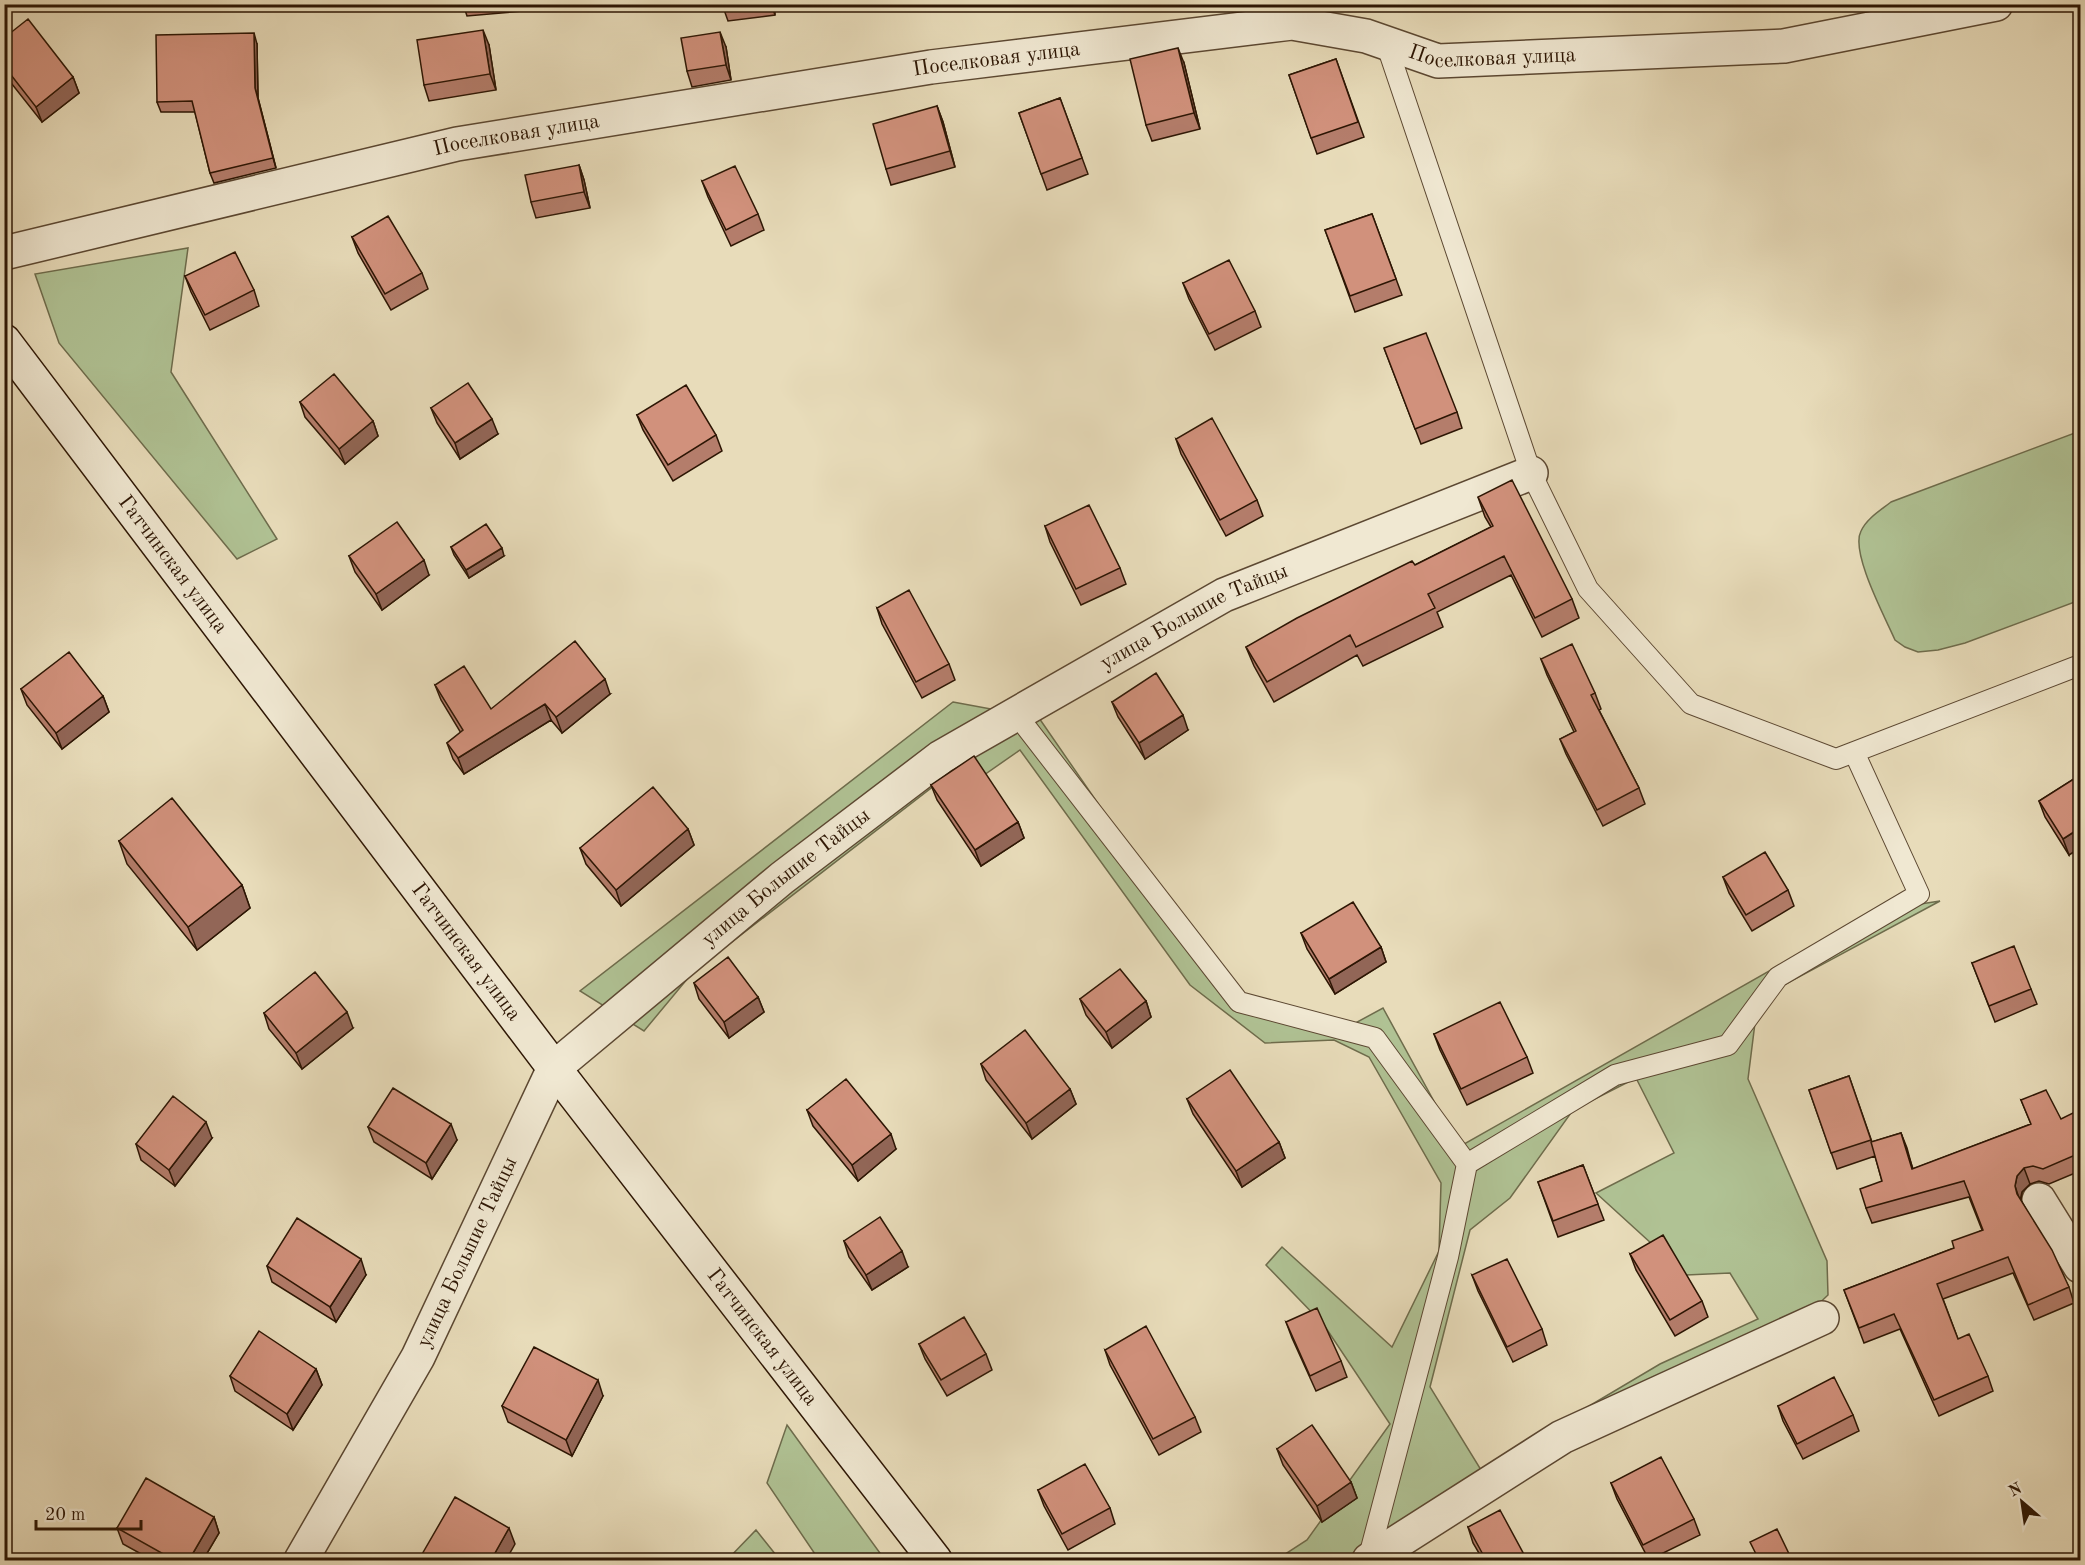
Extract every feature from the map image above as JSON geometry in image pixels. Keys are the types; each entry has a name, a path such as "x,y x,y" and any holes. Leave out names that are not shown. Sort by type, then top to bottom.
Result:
{"street":[{"name":"Поселковая улица","path":"4,253 457,144 931,67 1292,23 1366,36 1438,61 1784,46 1995,4"},
{"name":"Гатчинская улица","path":"4,341 554,1068 935,1560"},
{"name":"улица Большие Тайцы","path":"302,1560 418,1357 554,1068 782,878 941,757 1224,595 1531,473"},
{"path":"2039,1200 2080,1266"},
{"path":"1369,1560 1562,1437 1822,1318"}],"lane":[{"path":"1386,43 1531,473 1588,590 1691,704 1836,759 2080,665"},
{"path":"1016,714 1239,1002 1375,1038 1467,1164"},
{"path":"1369,1560 1448,1257 1467,1164 1615,1075 1728,1045 1778,977 1919,894 1854,752"}],"green space":[{"path":"188,248 171,372 277,539 237,559 59,343 35,274"},
{"path":"2080,431 2080,600 1965,643 1938,650 1918,652 1895,640 1870,585 1860,554 1861,531 1867,522 1891,502"},
{"path":"953,702 1039,718 1233,999 1350,1026 1383,1008 1459,1147 1875,911 1940,901 1758,999 1748,1079 1827,1261 1828,1295 1754,1365 1618,1420 1388,1560 1276,1560 1307,1540 1390,1424 1324,1325 1266,1265 1282,1247 1392,1347 1439,1251 1441,1183 1369,1057 1334,1040 1265,1043 1190,985 1020,750 984,775 970,758 693,972 644,1031 580,991","holes":["1636,1078 1674,1153 1596,1193 1686,1275 1730,1273 1758,1319 1660,1364 1481,1470 1430,1387 1470,1230 1510,1198 1573,1110"]},
{"path":"787,1425 885,1560 819,1560 767,1483"},
{"path":"756,1530 780,1560 727,1560"}],"building":[{"path":"28,19 73,77 36,107 4,66 4,38"},
{"path":"483,30 490,74 424,85 417,40"},
{"path":"720,32 726,65 687,71 681,38"},
{"path":"254,33 255,88 273,158 210,173 192,101 157,102 156,35"},
{"path":"1178,48 1194,113 1146,125 1130,59"},
{"path":"1336,59 1358,122 1311,138 1289,75"},
{"path":"1060,98 1082,158 1041,174 1019,113"},
{"path":"937,106 950,151 886,169 873,124"},
{"path":"579,165 584,192 531,202 525,175"},
{"path":"735,166 758,214 726,230 702,181"},
{"path":"1372,214 1396,279 1350,296 1325,230"},
{"path":"388,216 422,273 385,294 352,237"},
{"path":"235,252 254,290 205,315 185,276"},
{"path":"1229,260 1255,311 1209,334 1183,283"},
{"path":"1426,333 1457,412 1415,429 1384,348"},
{"path":"334,374 373,421 339,449 300,402"},
{"path":"468,383 492,419 455,443 431,408"},
{"path":"686,385 716,435 668,465 637,415"},
{"path":"1212,418 1257,500 1220,520 1176,439"},
{"path":"1512,480 1572,599 1535,618 1504,556 1428,594 1435,608 1356,647 1350,635 1267,682 1246,647 1297,618 1412,561 1415,565 1493,526 1478,497"},
{"path":"1089,505 1120,568 1076,589 1045,526"},
{"path":"397,522 424,560 376,594 349,556"},
{"path":"486,524 502,548 466,570 451,547"},
{"path":"909,590 949,664 916,682 877,608"},
{"path":"575,641 605,679 556,717 545,704 458,758 447,743 463,730 435,685 464,666 491,709"},
{"path":"1572,644 1595,693 1591,695 1639,788 1597,810 1560,739 1576,731 1541,659"},
{"path":"69,652 103,696 56,733 21,689"},
{"path":"1156,673 1183,715 1139,743 1112,702"},
{"path":"974,756 1018,822 975,850 931,785"},
{"path":"2080,775 2080,828 2063,839 2039,801"},
{"path":"653,787 688,829 616,890 580,848"},
{"path":"172,798 242,885 188,927 119,841"},
{"path":"1765,852 1788,890 1746,915 1723,877"},
{"path":"1353,902 1381,947 1329,979 1301,933"},
{"path":"2014,946 2031,989 1989,1006 1972,963"},
{"path":"728,957 758,997 724,1022 694,983"},
{"path":"1120,969 1146,1001 1106,1032 1080,999"},
{"path":"315,972 347,1012 296,1053 264,1013"},
{"path":"1500,1002 1527,1057 1461,1089 1434,1034"},
{"path":"1025,1030 1070,1089 1026,1123 981,1064"},
{"path":"1230,1070 1279,1142 1236,1171 1187,1099"},
{"path":"1849,1076 1871,1140 1831,1153 1809,1090"},
{"path":"846,1079 891,1134 852,1165 807,1110"},
{"path":"393,1088 451,1124 426,1163 368,1127"},
{"path":"2046,1090 2061,1119 2077,1111 2080,1120 2080,1153 2043,1169 2033,1166 2024,1168 2017,1176 2015,1186 2017,1194 2052,1250 2069,1287 2028,1305 2008,1257 1937,1284 1958,1339 1969,1334 1988,1376 1934,1400 1894,1314 1859,1328 1844,1290 1954,1248 1952,1241 1983,1230 1964,1181 1866,1208 1860,1189 1882,1181 1871,1142 1901,1133 1912,1169 2031,1124 2021,1100"},
{"path":"173,1096 206,1122 169,1170 136,1144"},
{"path":"1583,1165 1598,1204 1553,1221 1538,1182"},
{"path":"880,1217 902,1251 866,1275 844,1241"},
{"path":"297,1218 361,1259 330,1307 267,1266"},
{"path":"1663,1235 1702,1301 1670,1320 1630,1254"},
{"path":"1507,1259 1542,1329 1507,1347 1472,1275"},
{"path":"1317,1308 1341,1361 1310,1376 1286,1322"},
{"path":"964,1317 986,1354 941,1380 919,1344"},
{"path":"1146,1326 1195,1417 1153,1439 1105,1350"},
{"path":"259,1331 316,1369 287,1414 230,1376"},
{"path":"534,1347 598,1380 566,1440 502,1406"},
{"path":"1834,1377 1853,1415 1797,1444 1778,1406"},
{"path":"1312,1425 1351,1482 1317,1506 1277,1449"},
{"path":"1661,1457 1694,1519 1643,1545 1611,1483"},
{"path":"1085,1464 1110,1508 1062,1534 1038,1490"},
{"path":"146,1478 214,1517 189,1560 174,1560 117,1528"},
{"path":"455,1497 509,1528 491,1560 428,1560 421,1556"},
{"path":"1500,1510 1527,1560 1486,1560 1468,1527"},
{"path":"1777,1529 1792,1560 1759,1560 1750,1542"}]}
